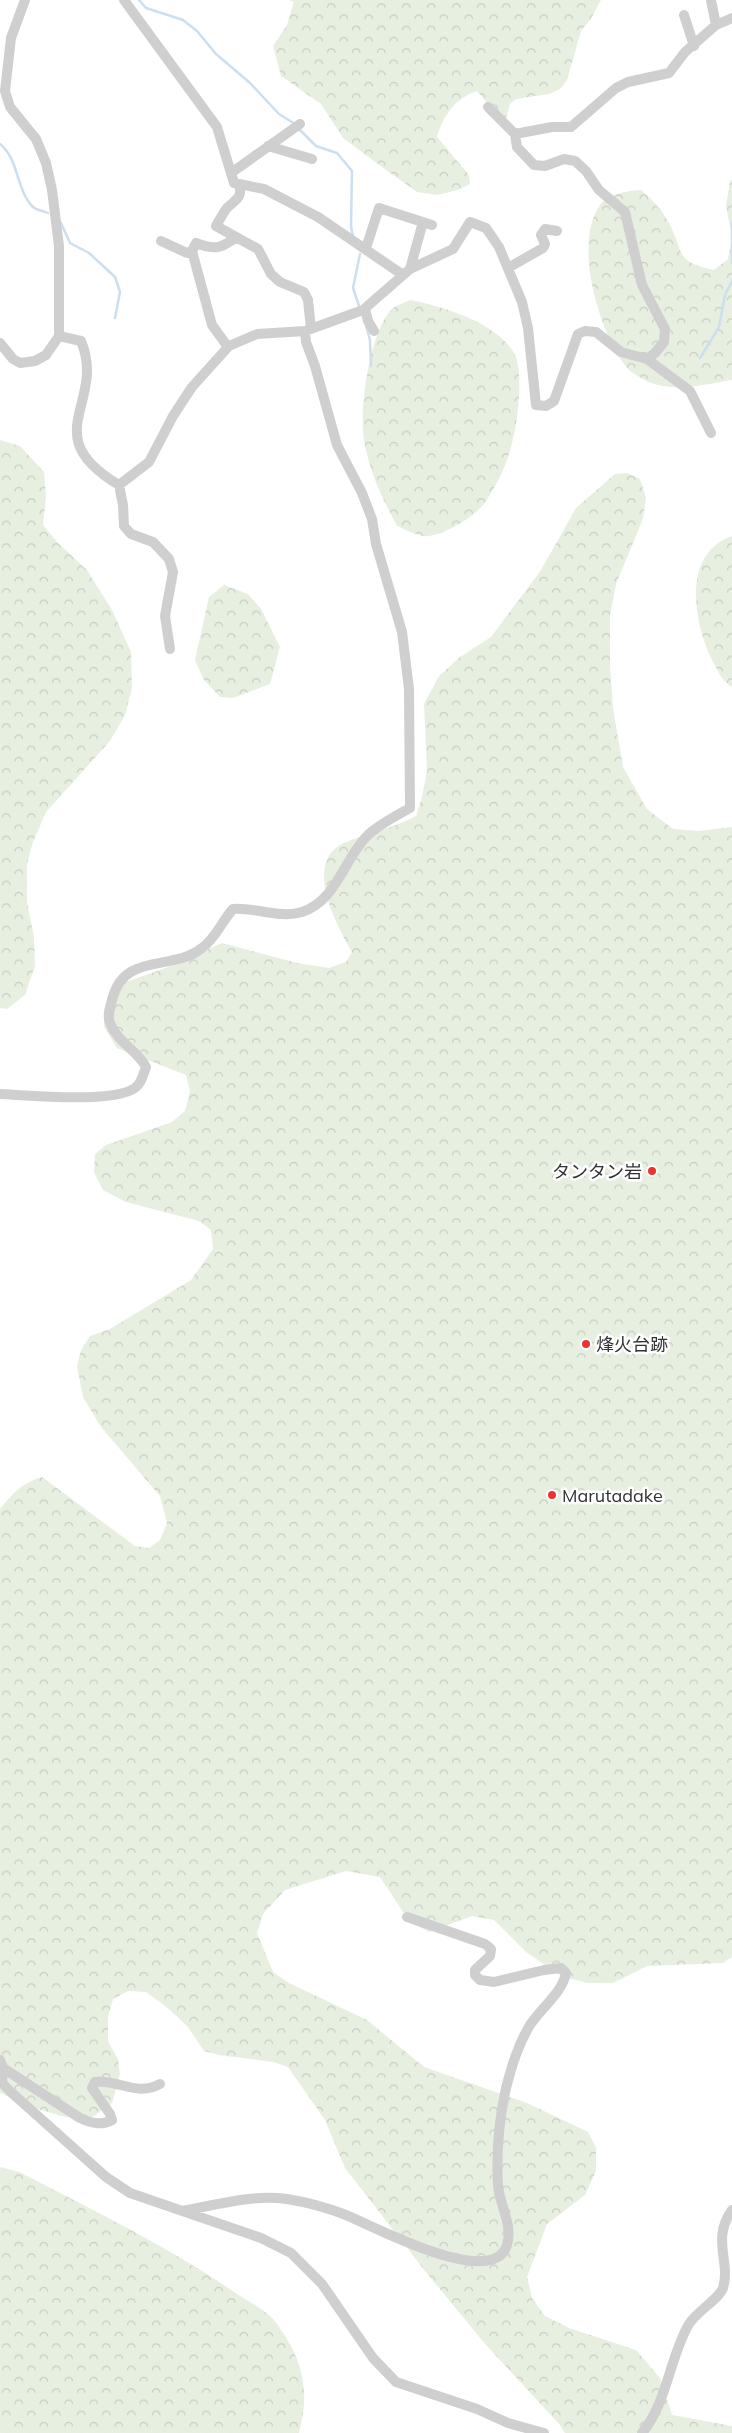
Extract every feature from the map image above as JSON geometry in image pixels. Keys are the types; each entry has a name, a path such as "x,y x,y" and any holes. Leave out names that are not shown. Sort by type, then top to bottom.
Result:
{"street":[{"path":"0,343 13,360 20,363 35,361 46,355 59,336 59,246 52,190 46,162 36,139 10,106 5,92 12,38 25,0"},
{"path":"124,0 217,127 234,183 264,189 318,217 406,272"},
{"path":"711,0 716,25"},
{"path":"684,15 694,46"},
{"path":"515,134 552,127 571,128 616,88 628,82 669,73 684,52 694,46 716,25 732,18"},
{"path":"488,107 515,134 517,147 534,165 545,166 564,159 575,161 586,171 598,190 625,212 642,285 665,329 664,342 648,359"},
{"path":"231,172 297,126"},
{"path":"268,146 312,159"},
{"path":"0,1094 103,1097 128,1092 138,1086 146,1067 142,1059 115,1034 109,1021 116,986 123,978 137,968 189,955 202,948 233,909 245,908 283,914 301,913 313,906 340,878 359,846 368,835 410,808 409,689 402,632 376,544 372,520 362,493 337,445 315,366 306,342 308,300 304,292 280,282 272,274 258,249 216,226 227,208 239,199 241,192 239,184"},
{"path":"366,248 375,207 427,223 406,272"},
{"path":"119,485 149,462 173,416 192,387 228,347 256,334 308,330 362,310 406,272 453,249 470,222 486,228 499,247 522,302 528,328 536,405 546,406 554,401 578,334 586,331 596,332 621,352 648,359 690,392 711,433"},
{"path":"508,268 543,248 545,244 540,235 545,229 556,231"},
{"path":"161,241 188,254 196,243 212,249 224,247 236,237"},
{"path":"192,251 212,325 228,347"},
{"path":"362,310 374,331"},
{"path":"59,336 81,341 86,354 88,370 86,387 75,427 77,443 87,459 105,477 119,485 123,505 124,526 131,534 153,542 169,559 172,572 165,616 170,649"},
{"path":"182,2211 256,2198 289,2200 343,2214 422,2249 474,2263 488,2262 502,2253 507,2246 509,2229 499,2188 497,2154 506,2089 517,2049 532,2023 564,1983 566,1973 561,1968 544,1970 494,1982 480,1980 475,1975 475,1970 490,1956 491,1949 485,1944 407,1917"},
{"path":"2,2064 2,2083 106,2177 130,2193 261,2238 291,2253 322,2284 373,2358 385,2373 396,2382 477,2409 508,2423 544,2433"},
{"path":"2,2064 80,2118 97,2124 105,2124 112,2120 92,2088 95,2082 101,2081 132,2089 151,2089 160,2084"},
{"path":"642,2433 662,2395 689,2324 699,2311 722,2291 726,2278 722,2237 726,2218 732,2210"}],"green space":[{"path":"289,0 601,0 592,17 581,31 567,80 560,89 549,94 516,99 510,104 506,119 499,117 477,91 469,94 451,108 437,137 469,175 470,184 458,190 437,195 417,192 343,138 321,104 281,76 273,46 287,25 294,2"},
{"path":"732,179 732,236 726,206 730,181"},
{"path":"641,190 653,201 669,223 682,254 686,259 701,267 714,270 728,259 732,236 732,380 690,387 669,387 649,382 629,370 608,336 593,290 589,265 589,242 592,222 600,205 614,195"},
{"path":"410,300 453,312 483,325 496,334 515,355 519,378 518,408 510,450 492,492 481,507 468,518 444,532 425,536 417,535 397,526 381,495 373,473 366,451 363,427 364,392 376,337 390,311"},
{"path":"0,440 20,446 44,472 46,496 43,525 58,543 87,570 112,610 131,652 132,688 125,715 110,741 46,812 33,842 27,864 27,902 34,937 35,966 25,995 7,1009 0,1008"},
{"path":"627,473 640,479 646,498 643,519 616,584 610,616 610,666 613,708 623,767 647,809 673,829 699,831 732,827 732,1957 723,1963 647,1966 613,1983 587,1983 561,1976 526,1952 494,1920 472,1916 429,1932 409,1921 380,1877 346,1871 285,1890 263,1914 257,1933 273,1972 289,1983 367,2020 424,2067 527,2103 588,2132 596,2148 596,2171 585,2195 547,2224 527,2277 532,2298 545,2316 569,2328 636,2350 660,2378 672,2415 732,2426 732,2433 565,2433 560,2425 486,2345 425,2271 345,2168 325,2120 288,2067 274,2062 219,2055 204,2051 188,2027 169,2009 146,1992 128,1991 113,1999 108,2017 108,2041 118,2059 120,2074 112,2103 91,2118 65,2117 41,2110 0,2093 0,1509 18,1489 42,1477 135,1546 149,1548 160,1540 167,1523 160,1496 101,1427 83,1397 77,1366 81,1350 90,1336 110,1329 191,1280 213,1249 211,1230 199,1221 126,1202 103,1190 94,1172 95,1154 106,1145 172,1122 185,1111 190,1091 186,1075 117,1048 104,1027 107,998 112,987 171,966 222,943 297,963 329,968 346,962 352,952 339,927 327,895 324,879 325,864 332,852 344,843 416,816 427,771 424,704 439,676 460,657 491,637 541,570 576,508 615,474"},
{"path":"732,536 732,687 720,675 705,644 697,609 696,590 699,573 705,557 716,545"},
{"path":"224,585 248,594 261,609 280,647 270,684 233,698 220,697 204,680 195,660 209,597"},
{"path":"0,2167 19,2172 185,2260 271,2316 291,2347 302,2374 304,2402 299,2433 0,2433"}],"waterway":[{"path":"139,0 146,8 183,20 197,31 216,54 250,83 279,114 295,124"},
{"path":"299,129 316,146 337,153 352,171 351,226 353,237"},
{"path":"0,144 11,158 27,200 34,208 48,213"},
{"path":"61,223 70,243 89,253 115,277 120,292 115,318"},
{"path":"732,223 732,263"},
{"path":"360,254 353,288 360,309"},
{"path":"700,358 719,327 725,295 732,281"},
{"path":"366,326 370,340 371,366"}],"place":[{"name":"タンタン岩","path":"652,1171"},
{"name":"烽火台跡","path":"586,1344"},
{"name":"Marutadake","path":"552,1495"}]}
